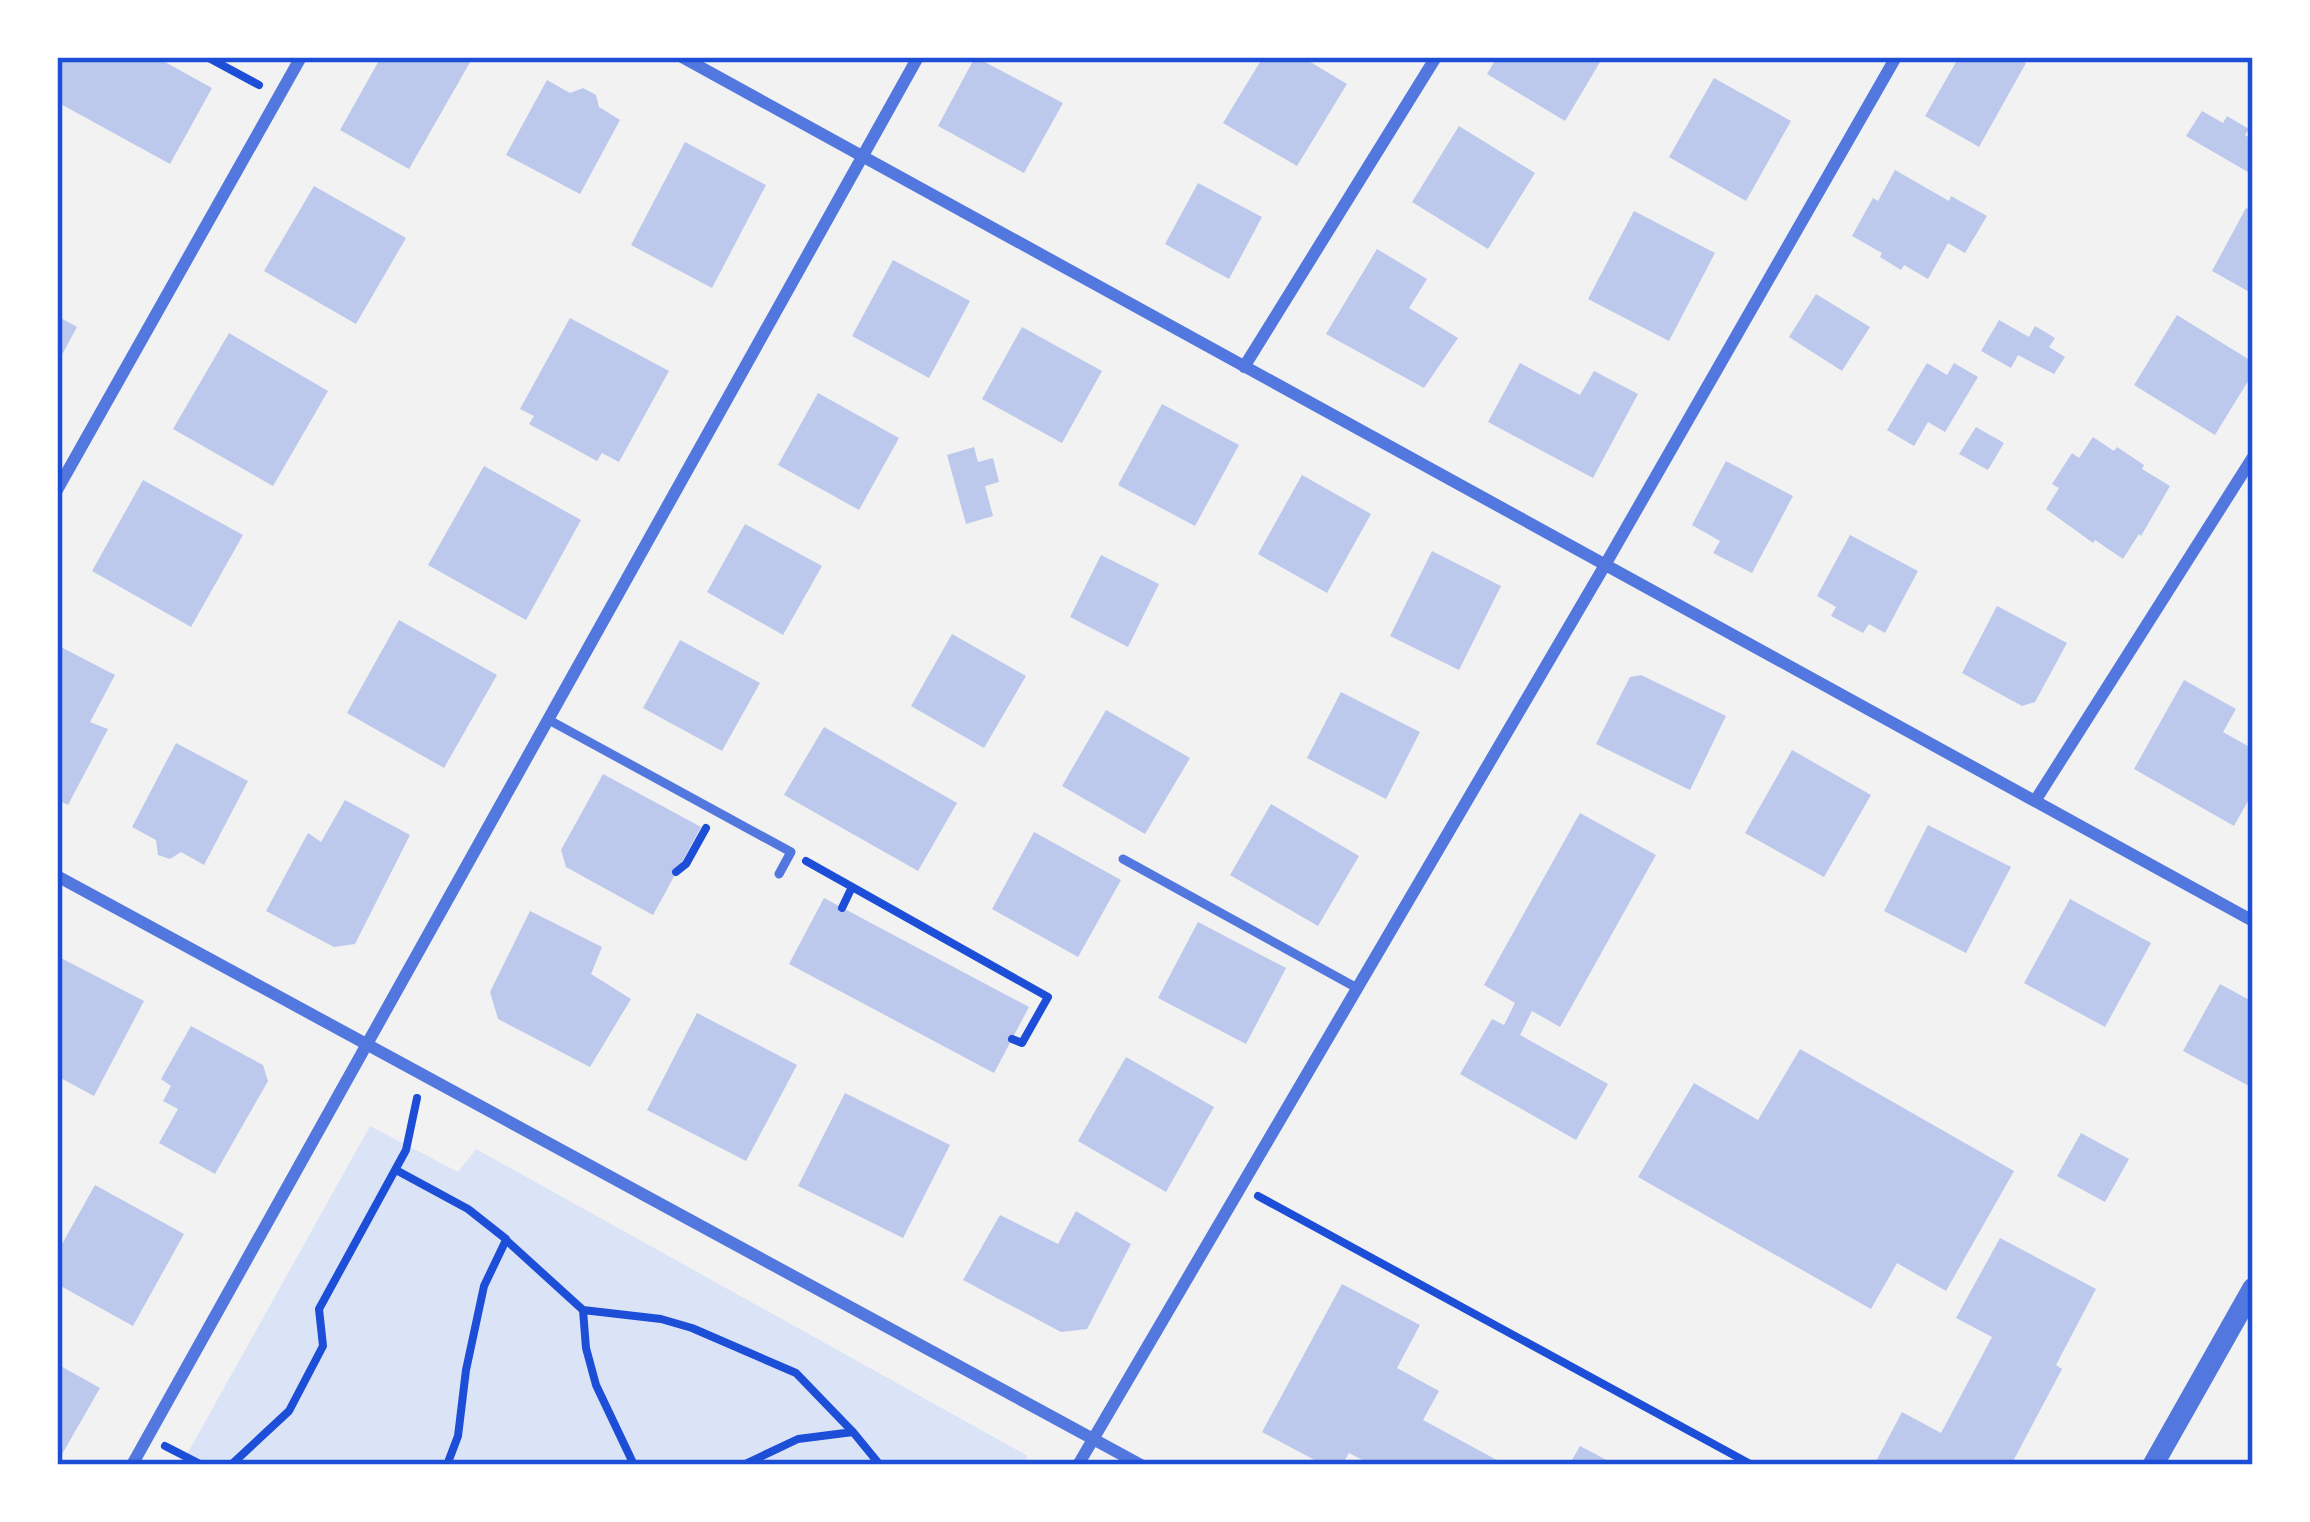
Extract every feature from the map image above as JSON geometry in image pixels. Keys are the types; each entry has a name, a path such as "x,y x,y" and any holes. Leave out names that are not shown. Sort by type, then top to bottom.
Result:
{"street":[{"path":"57,490 301,57"},
{"path":"682,57 2253,921"},
{"path":"132,1465 918,57"},
{"path":"1244,367 1436,57"},
{"path":"1078,1465 1896,57"},
{"path":"2036,802 2253,457"},
{"path":"57,876 1141,1465"},
{"path":"2152,1465 2253,1288"}],"lane":[{"path":"549,720 790,852 778,874"},
{"path":"1123,859 1357,988"}],"path":[{"path":"207,57 242,76"},
{"path":"676,872 686,864 715,811"},
{"path":"790,852 1048,997 1022,1043 1012,1039"},
{"path":"842,908 852,887"},
{"path":"231,1465 290,1411 323,1346 319,1309 406,1150 423,1075"},
{"path":"396,1170 469,1209 584,1310 661,1319 796,1373 880,1465"},
{"path":"1241,1187 1752,1465"},
{"path":"447,1465 458,1436 484,1286 506,1240"},
{"path":"584,1310 586,1348 596,1385 634,1465"},
{"path":"743,1465 798,1439 853,1432"},
{"path":"190,1459 202,1465"}],"shaded area":[{"path":"370,1126 458,1172 476,1149 1028,1456 1023,1465 181,1465"}],"building":[{"path":"57,57 156,57 212,88 170,164 57,102"},
{"path":"381,57 473,57 409,169 340,130"},
{"path":"975,57 1063,103 1024,173 938,126"},
{"path":"1263,57 1302,57 1347,84 1297,166 1223,123"},
{"path":"1497,57 1603,57 1565,121 1487,74"},
{"path":"1959,57 2015,57 2026,63 1979,147 1925,116"},
{"path":"1714,78 1791,121 1746,201 1669,157"},
{"path":"547,80 570,93 583,88 596,95 599,107 620,120 580,194 506,155"},
{"path":"2202,111 2223,123 2227,116 2249,129 2245,135 2253,140 2253,175 2186,136"},
{"path":"1459,126 1535,173 1488,249 1412,202"},
{"path":"685,142 766,185 712,288 631,245"},
{"path":"1895,170 1987,216 1965,253 1948,243 1928,279 1904,265 1901,270 1852,236"},
{"path":"1198,183 1262,217 1229,279 1165,244"},
{"path":"314,186 406,238 356,324 264,271"},
{"path":"2246,208 2253,212 2253,294 2212,271"},
{"path":"1634,211 1715,253 1669,341 1588,299"},
{"path":"1377,249 1427,279 1409,308 1458,338 1424,388 1326,334"},
{"path":"893,260 970,301 929,378 852,336"},
{"path":"1816,294 1870,327 1842,371 1789,337"},
{"path":"2177,315 2253,362 2253,373 2215,435 2134,385"},
{"path":"57,316 77,327 57,364"},
{"path":"570,318 669,371 619,462 602,453 597,461 529,424 534,416 520,409"},
{"path":"1999,320 2029,337 2035,326 2055,338 2049,347 2065,357 2054,374 2018,355 2011,368 1981,351"},
{"path":"1022,327 1102,371 1062,443 982,399"},
{"path":"229,333 328,391 273,486 173,429"},
{"path":"1520,363 1580,395 1594,371 1638,394 1593,478 1488,422"},
{"path":"1927,363 1947,375 1954,363 1978,377 1945,432 1928,422 1914,446 1887,430"},
{"path":"818,393 899,438 859,510 778,465"},
{"path":"1162,404 1239,445 1195,526 1118,485"},
{"path":"1976,427 2004,443 1988,470 1959,454"},
{"path":"2093,437 2114,451 2117,447 2170,486 2123,559 2046,509 2059,488 2052,484 2072,453 2079,458"},
{"path":"974,447 978,462 993,458 999,482 985,486 993,516 966,524 947,455"},
{"path":"1726,461 1793,496 1752,573 1713,553 1720,541 1692,525"},
{"path":"484,466 581,520 526,620 428,565"},
{"path":"1302,475 1371,514 1327,593 1258,554"},
{"path":"143,480 243,535 191,627 92,571"},
{"path":"745,524 822,566 783,635 707,592"},
{"path":"1850,535 1918,571 1885,633 1869,624 1863,633 1831,616 1836,607 1817,596"},
{"path":"1432,551 1501,586 1459,670 1390,636"},
{"path":"1101,555 1159,584 1128,647 1070,617"},
{"path":"1997,606 2067,643 2035,702 2022,706 1962,673"},
{"path":"399,620 497,675 444,768 347,713"},
{"path":"952,634 1026,676 984,748 911,706"},
{"path":"680,640 760,683 722,751 643,708"},
{"path":"57,645 115,675 90,722 108,729 68,805 57,799"},
{"path":"1641,675 1726,716 1690,790 1596,744 1630,677"},
{"path":"2184,680 2236,709 2223,732 2253,749 2253,792 2234,826 2134,769"},
{"path":"1341,692 1420,732 1386,799 1307,758"},
{"path":"1106,710 1190,758 1145,834 1062,786"},
{"path":"824,727 957,803 918,871 784,795"},
{"path":"176,743 248,781 204,865 181,852 170,859 158,855 156,840 132,827"},
{"path":"1792,750 1871,795 1824,877 1745,833"},
{"path":"603,774 701,827 653,915 566,867 561,850"},
{"path":"345,800 410,835 355,944 334,947 266,911 308,833 321,842"},
{"path":"1271,804 1359,856 1318,926 1230,875"},
{"path":"1580,813 1656,855 1560,1027 1532,1011 1520,1035 1608,1084 1576,1140 1460,1074 1492,1019 1504,1025 1515,1003 1484,985"},
{"path":"1928,825 2011,867 1966,953 1884,911"},
{"path":"1034,832 1121,880 1078,957 992,909"},
{"path":"824,898 1029,1007 994,1073 789,964"},
{"path":"2070,899 2151,943 2105,1027 2024,983"},
{"path":"530,911 602,947 591,974 631,999 590,1067 498,1019 490,992"},
{"path":"1198,922 1286,968 1246,1044 1158,998"},
{"path":"59,957 144,1001 94,1096 57,1076"},
{"path":"2220,984 2253,1002 2253,1088 2183,1051"},
{"path":"697,1013 797,1065 746,1161 647,1110"},
{"path":"191,1026 263,1065 268,1081 215,1174 159,1143 178,1109 163,1101 171,1086 161,1079"},
{"path":"1800,1049 2014,1171 1946,1291 1897,1263 1871,1309 1638,1177 1694,1083 1758,1120"},
{"path":"1126,1057 1214,1107 1166,1192 1078,1141"},
{"path":"845,1093 950,1145 903,1238 798,1186"},
{"path":"2081,1133 2129,1159 2105,1202 2057,1176"},
{"path":"95,1185 184,1234 133,1326 57,1284 57,1253"},
{"path":"1076,1211 1131,1244 1087,1329 1061,1332 963,1280 1000,1215 1058,1244"},
{"path":"2000,1238 2096,1289 2056,1365 2062,1369 2011,1465 1874,1465 1902,1412 1941,1433 1992,1337 1956,1318"},
{"path":"1342,1284 1420,1325 1397,1368 1439,1391 1423,1420 1506,1465 1372,1465 1349,1453 1342,1465 1324,1465 1262,1432"},
{"path":"57,1364 100,1388 57,1463"},
{"path":"1580,1446 1616,1465 1569,1465"}]}
